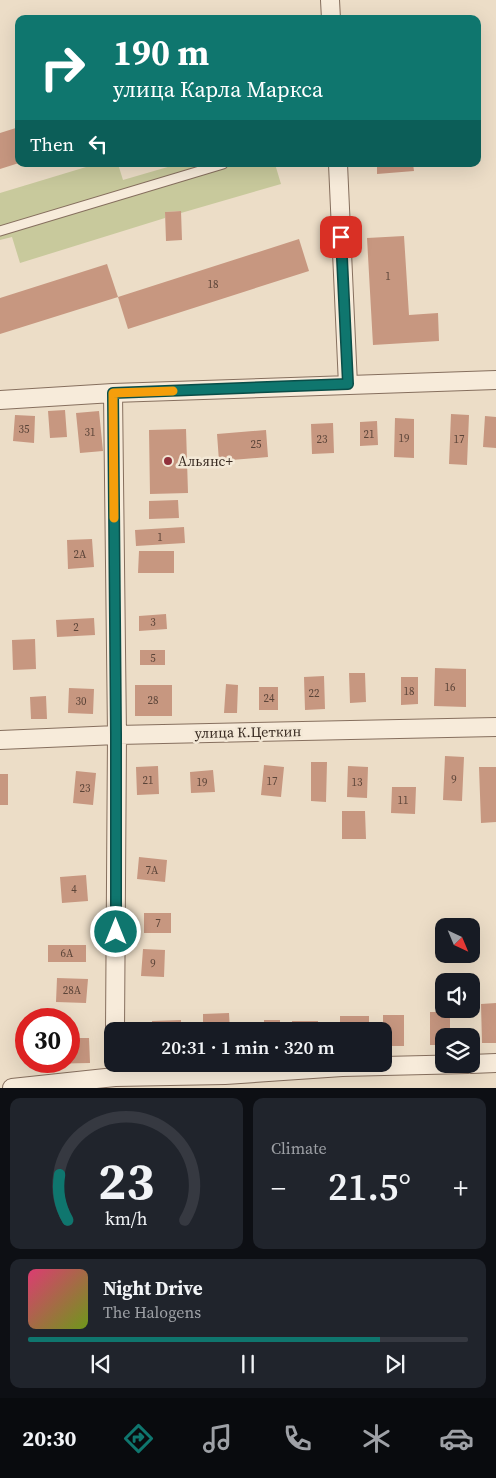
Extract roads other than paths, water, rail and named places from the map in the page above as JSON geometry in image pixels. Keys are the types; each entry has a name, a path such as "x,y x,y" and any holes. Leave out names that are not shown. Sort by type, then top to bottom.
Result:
{"street":[{"path":"330,0 331,15"},
{"path":"338,167 348,384"},
{"path":"0,400 113,393 496,380"},
{"path":"113,393 116,734 115,1022"},
{"name":"улица К.Цеткин","path":"0,740 116,734 496,727"},
{"path":"480,1064 496,1063"},
{"path":"392,1066 435,1065"},
{"path":"12,1088 104,1072"},
{"path":"159,1072 225,1075 269,1072"}],"lane":[{"path":"0,230 213,167"}],"place":[{"name":"Альянс+","path":"168,461"}]}
